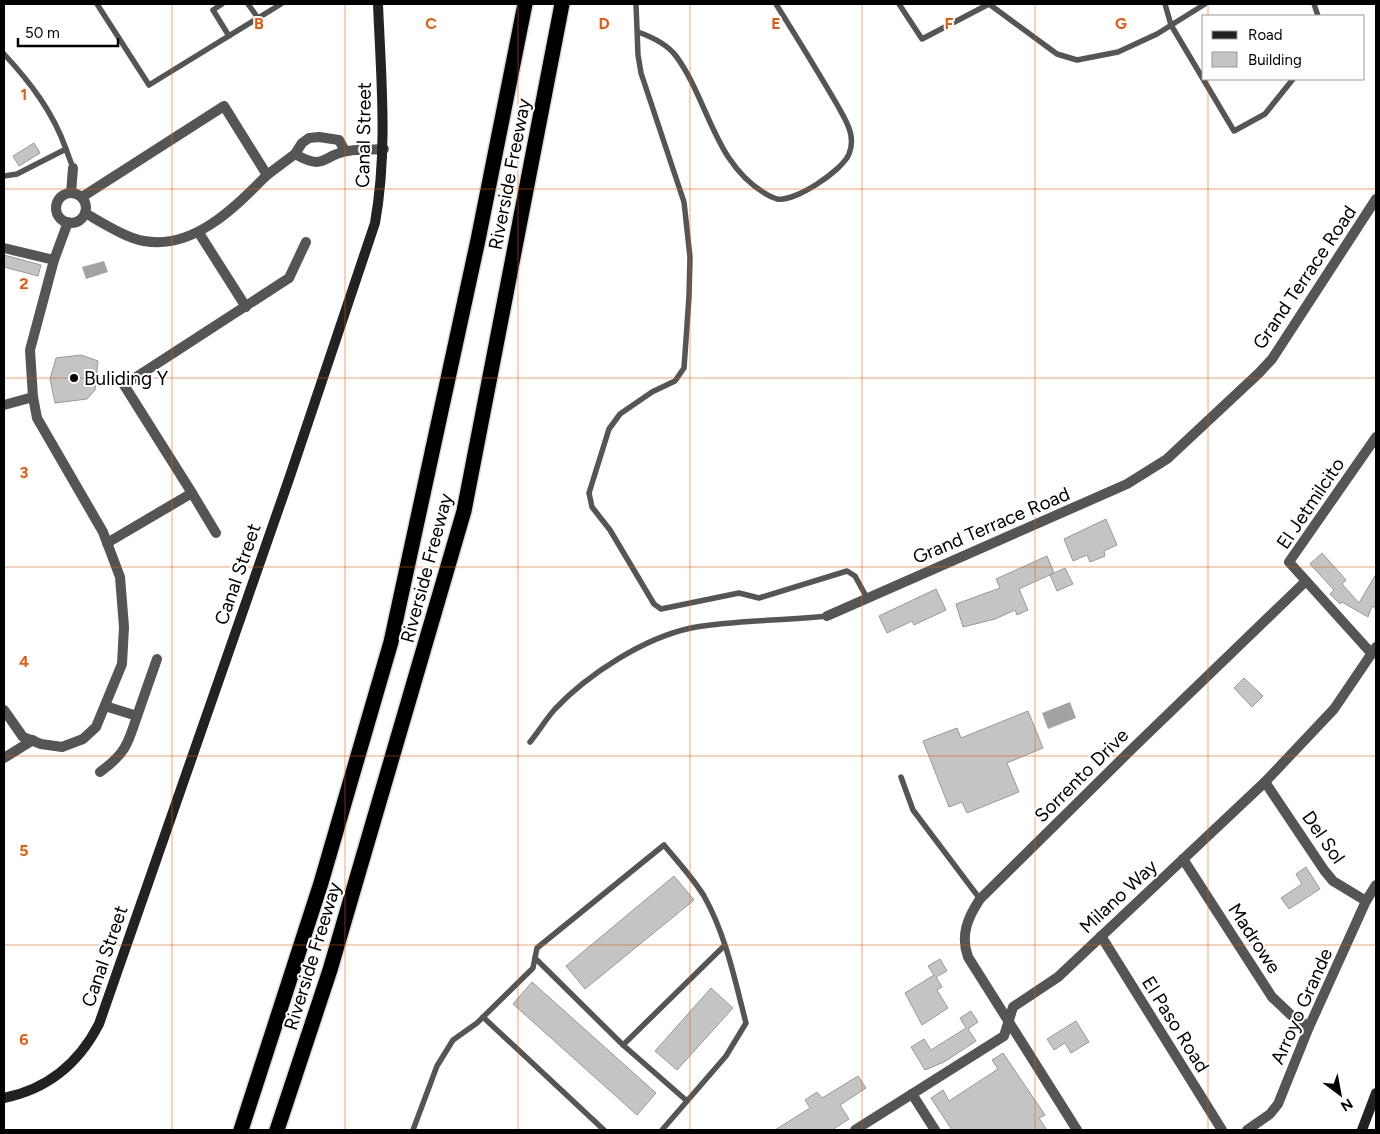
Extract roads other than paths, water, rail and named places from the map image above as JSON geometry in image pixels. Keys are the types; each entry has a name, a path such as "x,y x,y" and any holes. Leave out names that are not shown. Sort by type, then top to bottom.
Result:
{"highway":[{"name":"Riverside Freeway","path":"241,1130 322,883 391,642 478,240 525,4"},
{"name":"Riverside Freeway","path":"277,1130 332,960 464,511 562,4"}],"street":[{"name":"Canal Street","path":"4,1098 36,1089 56,1077 89,1044 99,1024 364,258 375,223 382,186 384,149 378,4"},
{"path":"82,197 224,106 267,175"},
{"path":"85,214 143,241 175,242 199,233 249,193 267,175 295,154 302,143 309,138 319,137 339,140 345,151"},
{"path":"295,154 305,160 323,162 345,151 384,149"},
{"path":"71,193 73,168"},
{"path":"71,193 82,197 86,205 85,214 78,221 68,222 60,218 57,209 59,200 71,193"},
{"name":"Grand Terrace Road","path":"827,616 1113,491 1167,459 1272,359 1376,199"},
{"path":"4,710 23,736 41,744 62,747 83,740 96,727 122,664 124,626 120,578 107,543 38,418 33,397 30,350 54,260 68,222"},
{"path":"199,233 246,307"},
{"path":"216,533 124,385 289,278 306,242"},
{"path":"4,248 54,260"},
{"path":"4,404 33,397"},
{"name":"El Jetmilcito","path":"1374,650 1289,562 1376,437"},
{"path":"107,543 192,493"},
{"name":"Sorrento Drive","path":"1077,1130 968,957 963,944 965,928 980,899 1306,581"},
{"name":"Milano Way","path":"855,1130 1004,1036 1013,1007 1058,977 1265,782 1334,709 1374,650"},
{"path":"100,772 118,759 128,742 157,659"},
{"path":"106,706 137,716"},
{"path":"4,758 33,740"},
{"name":"Del Sol","path":"1265,782 1324,870 1334,881 1366,901"},
{"name":"Madrowe","path":"1183,859 1272,997 1291,1015 1309,1027"},
{"name":"Arroyo Grande","path":"1247,1130 1270,1114 1278,1104 1309,1027 1366,901 1376,885"},
{"name":"El Paso Road","path":"1101,936 1222,1130"},
{"path":"1362,1130 1376,1093"},
{"path":"912,1094 935,1130"}],"lane":[{"path":"97,4 149,85 282,4"},
{"path":"222,4 212,10 229,36"},
{"path":"248,4 258,18"},
{"path":"636,4 640,73 684,202 690,277 684,368 675,381 652,392 620,414 609,429 589,493 592,507 610,530 654,604 661,609 739,593 760,598 847,571 855,576 867,598"},
{"path":"638,32 660,42 676,55 731,163 746,179 766,194 776,199 790,198 803,192 835,171 848,155 850,128 776,4"},
{"path":"899,4 922,39 989,4 1057,54 1077,60 1118,52 1157,34 1205,4"},
{"path":"1165,4 1171,25 1202,77"},
{"path":"4,54 28,79 60,130 73,168"},
{"path":"1204,80 1234,130 1265,114 1292,80"},
{"path":"4,176 17,174 66,149"},
{"name":"Grand Terrace Road","path":"530,742 555,710 574,692 620,658 660,638 689,629 718,624 827,616"},
{"path":"901,777 913,810 980,899"},
{"path":"413,1130 437,1066 453,1040 483,1017 533,968 537,948 664,845 703,895 724,946 746,1023 726,1056 662,1130"},
{"path":"623,1045 724,946"},
{"path":"535,958 623,1045 687,1102"},
{"path":"483,1017 604,1130"}],"place":[{"name":"Buliding Y","path":"74,378"}]}
